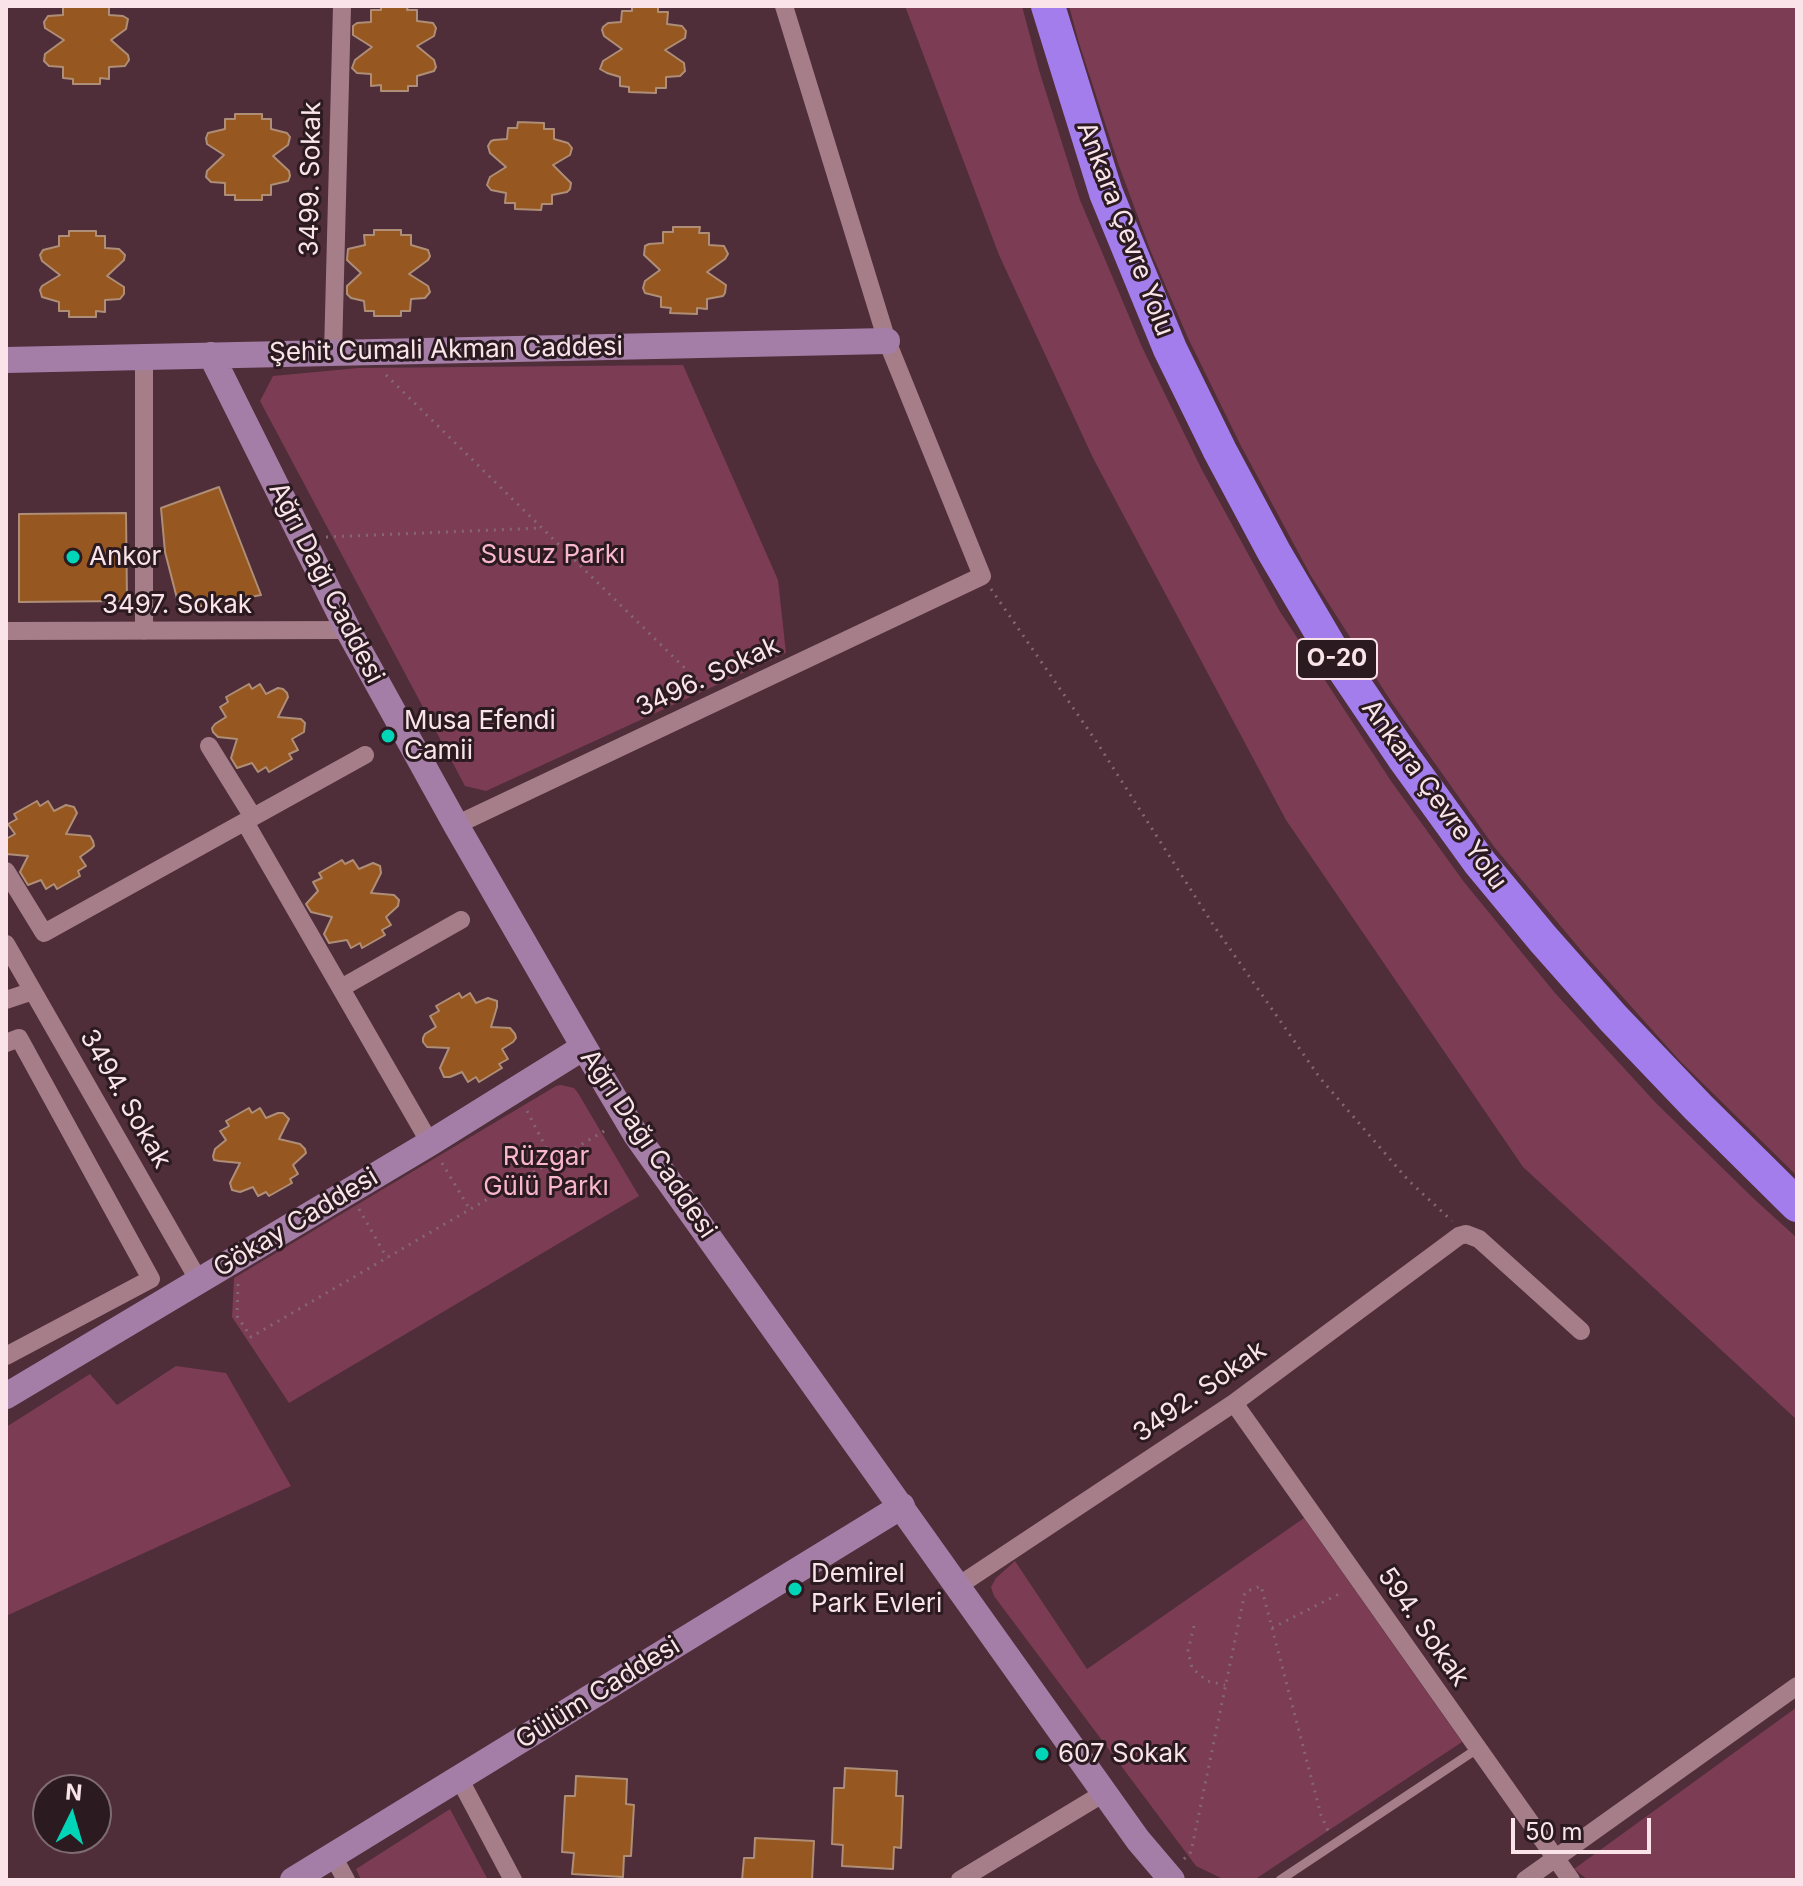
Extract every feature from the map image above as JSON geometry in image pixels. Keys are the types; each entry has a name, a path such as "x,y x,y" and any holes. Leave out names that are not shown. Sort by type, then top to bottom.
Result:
{"highway":[{"name":"Ankara Çevre Yolu","path":"1048,6 1106,193 1170,349 1267,540 1335,656 1480,863 1543,939 1613,1018 1797,1205"}],"main road":[{"name":"Şehit Cumali Akman Caddesi","path":"6,360 887,341"},
{"name":"Ağrı Dağı Caddesi","path":"211,355 348,630 456,825 636,1135 1104,1793 1170,1878"},
{"name":"Gökay Caddesi","path":"6,1396 349,1192 584,1047"},
{"name":"Gülüm Caddesi","path":"293,1880 902,1506"}],"street":[{"name":"3499. Sokak","path":"333,353 342,6"},
{"path":"784,6 887,341 982,576"},
{"path":"144,357 144,631"},
{"name":"3496. Sokak","path":"456,825 982,576"},
{"name":"3497. Sokak","path":"6,631 348,630"},
{"path":"209,746 430,1143"},
{"path":"6,871 44,933 365,755"},
{"path":"341,988 461,920"},
{"name":"3494. Sokak","path":"6,944 199,1281"},
{"path":"6,1000 33,991"},
{"path":"6,1043 19,1038 151,1279 6,1356"},
{"path":"1466,1234 1479,1239 1581,1331"},
{"name":"3492. Sokak","path":"958,1586 1234,1403 1459,1236 1466,1234"},
{"name":"594. Sokak","path":"1234,1403 1571,1880"},
{"path":"1525,1880 1797,1686"},
{"path":"459,1778 513,1880"},
{"path":"960,1880 1104,1793"},
{"path":"333,1856 346,1880"}],"lane":[{"path":"1280,1880 1477,1749"}],"path":[{"path":"364,352 718,701"},
{"path":"302,538 541,528"},
{"path":"982,576 1096,741 1214,926 1320,1078 1408,1180 1466,1234"},
{"path":"516,1090 553,1161"},
{"path":"239,1257 237,1316 251,1337 626,1118"},
{"path":"430,1143 470,1210"},
{"path":"349,1192 387,1258"},
{"path":"1272,1628 1360,1583"},
{"path":"1170,1878 1191,1852 1245,1592 1261,1586 1321,1815 1334,1844"},
{"path":"1194,1626 1188,1651 1192,1668 1207,1681 1225,1685"}],"green space":[{"path":"905,6 1022,6 1080,200 1142,347 1202,470 1279,610 1391,781 1464,882 1555,993 1656,1103 1797,1238 1797,1420 1523,1167 1286,820 1093,458 999,255"},
{"path":"1069,6 1797,6 1797,1176 1680,1061 1495,848 1392,703 1311,576 1241,446 1188,338 1151,252 1119,166"},
{"name":"Susuz Parkı","path":"683,365 778,580 786,653 486,791 465,786 260,401 273,376 358,368"},
{"name":"Rüzgar Gülü Parkı","path":"561,1085 574,1088 578,1093 639,1196 289,1403 232,1317 234,1278"},
{"path":"176,1366 226,1373 291,1486 6,1616 6,1427 90,1374 117,1405"},
{"path":"1304,1518 1462,1742 1254,1880 1225,1880 1196,1866 994,1596 991,1587 996,1578 1015,1561 1087,1669"},
{"path":"1797,1707 1797,1880 1588,1880 1574,1869"},
{"path":"450,1809 488,1880 361,1880 356,1869"}],"building":[{"path":"63,6 109,6 109,15 128,19 126,29 111,40 128,55 129,60 125,66 109,67 109,79 100,78 100,84 73,84 73,79 63,78 63,67 49,66 44,61 45,54 64,40 45,28 44,22 48,16 63,15"},
{"path":"381,6 408,6 407,10 417,10 417,21 433,23 436,28 434,36 417,46 434,60 436,67 434,71 417,76 417,86 408,86 408,91 381,91 381,85 371,86 371,74 357,73 352,68 355,60 372,47 353,35 353,26 371,22 371,10 381,10"},
{"path":"632,6 658,7 658,12 668,12 667,24 682,26 686,31 685,38 665,50 684,63 685,71 680,76 666,77 666,88 656,88 656,93 629,92 629,87 620,86 620,77 600,69 603,61 622,49 604,36 603,27 608,23 621,22 622,11 632,11"},
{"path":"235,114 262,114 262,119 271,119 271,129 287,133 290,137 288,145 273,156 289,171 288,181 271,185 271,195 262,195 262,200 235,200 235,195 225,195 225,183 211,182 206,177 207,171 224,155 207,144 208,133 225,129 225,119 235,119"},
{"path":"518,122 544,123 544,129 554,129 554,139 568,143 572,148 570,155 553,165 571,183 570,189 552,195 552,204 542,204 541,210 515,209 515,203 505,203 506,193 491,190 487,185 490,177 506,167 490,153 488,146 491,141 507,139 508,128 517,128"},
{"path":"673,227 700,227 699,233 709,233 709,245 724,246 728,254 707,272 726,285 725,293 707,299 707,309 697,308 697,314 670,313 671,308 661,307 661,297 645,293 643,288 645,281 660,270 644,255 645,246 663,243 663,232 673,232"},
{"path":"374,230 401,230 401,235 411,235 411,245 428,250 430,256 409,274 428,286 430,292 425,298 411,299 410,311 401,311 401,316 374,316 374,311 365,311 364,301 347,294 347,286 361,273 347,260 348,249 365,245 364,235 374,235"},
{"path":"69,231 96,231 96,236 105,236 105,248 119,249 125,255 124,260 107,276 124,287 124,294 120,299 105,300 105,312 96,311 96,317 69,317 69,311 59,311 59,302 42,297 42,286 60,275 42,261 40,255 43,250 59,246 59,236 69,236"},
{"path":"219,487 261,595 180,610 165,552 161,508"},
{"name":"Ankor","path":"126,513 127,601 19,602 19,514"},
{"path":"249,684 252,689 260,684 266,694 283,689 288,697 278,717 301,719 305,723 304,732 292,739 298,750 289,754 292,759 269,772 266,767 258,772 252,763 237,768 231,758 237,739 218,737 212,728 226,717 220,707 228,702 226,697"},
{"path":"37,801 40,806 48,801 54,811 66,805 74,807 77,813 66,834 90,836 93,841 94,846 80,857 86,866 78,871 80,876 57,889 54,884 46,889 41,880 28,885 20,872 28,856 6,854 6,839 15,834 8,824 17,819 14,814"},
{"path":"342,860 345,864 353,860 359,869 373,863 380,866 381,873 371,893 394,895 399,900 398,906 386,917 391,925 382,930 385,935 362,948 360,943 351,948 347,940 329,943 324,934 332,917 311,912 306,904 318,891 313,882 322,878 319,873"},
{"path":"459,993 462,998 470,993 476,1003 488,998 497,1001 491,1027 510,1028 516,1038 502,1049 508,1059 499,1064 502,1068 479,1082 476,1077 468,1082 462,1072 444,1077 440,1068 449,1048 427,1047 423,1042 425,1034 436,1027 430,1016 439,1011 436,1006"},
{"path":"249,1108 252,1113 260,1108 266,1118 283,1113 289,1119 279,1139 300,1144 306,1153 293,1165 298,1174 290,1179 292,1183 269,1196 266,1192 258,1196 253,1187 240,1192 232,1190 230,1183 240,1163 214,1160 213,1156 215,1149 226,1140 220,1131 229,1126 226,1121"},
{"path":"845,1768 897,1771 896,1796 903,1796 901,1848 894,1847 893,1869 842,1866 843,1845 832,1844 834,1788 844,1788"},
{"path":"576,1776 627,1779 626,1804 634,1805 631,1856 624,1856 623,1877 572,1874 574,1853 562,1852 565,1796 575,1796"},
{"path":"755,1838 814,1841 812,1880 742,1880 744,1858 754,1858"}],"place":[{"name":"Ankor","path":"73,557"},
{"name":"Musa Efendi Camii","path":"388,736"},
{"name":"Demirel Park Evleri","path":"795,1589"},
{"name":"607 Sokak","path":"1042,1754"}]}
